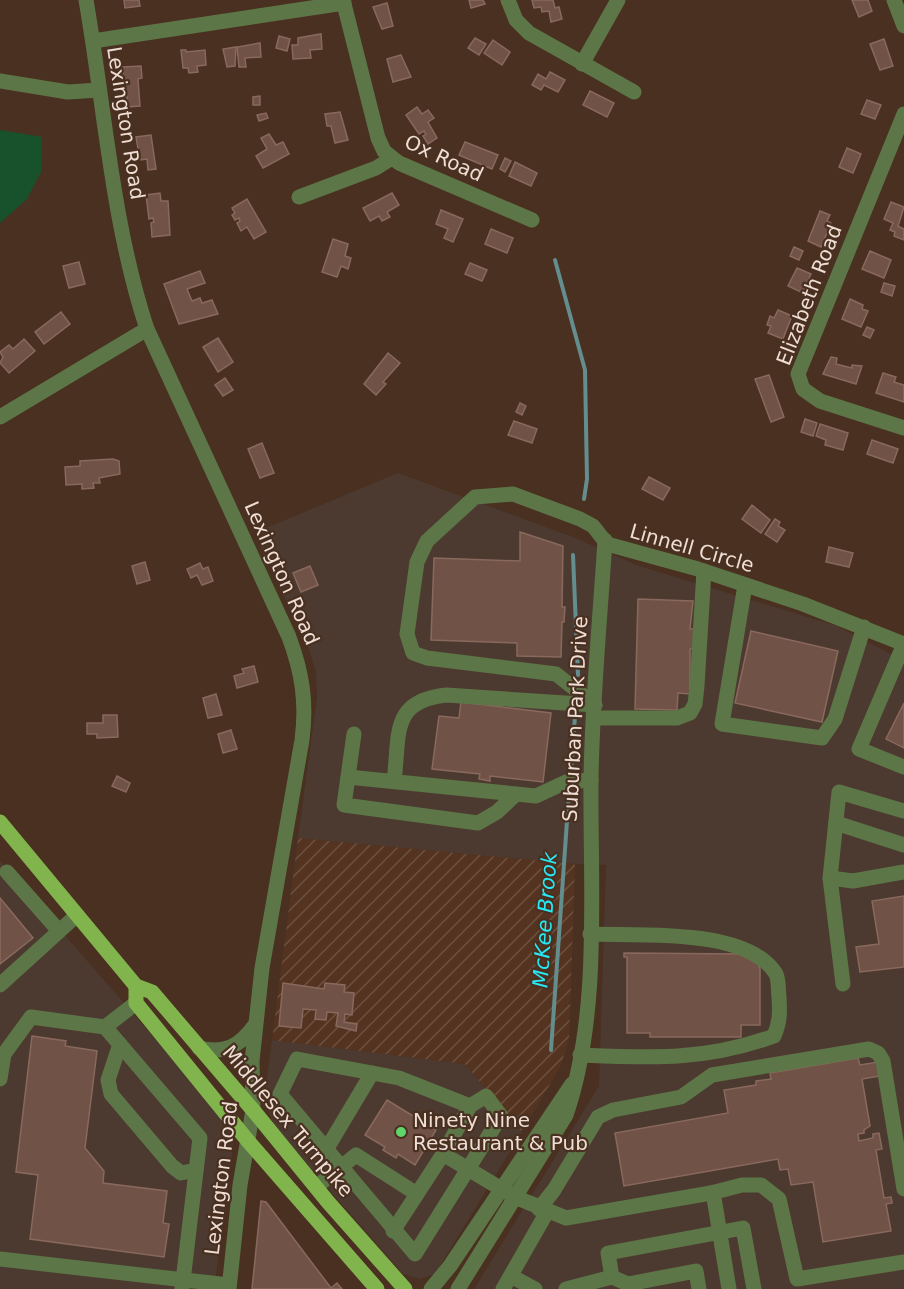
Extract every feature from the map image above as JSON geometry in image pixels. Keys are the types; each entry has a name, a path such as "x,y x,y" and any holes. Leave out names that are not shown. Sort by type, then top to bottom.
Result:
{"main road":[{"name":"Middlesex Turnpike","path":"0,822 136,986 152,992 253,1110 315,1187 405,1289"},
{"path":"136,986 136,1003 248,1141 377,1289"}],"street":[{"name":"Lexington Road","path":"86,0 126,257 147,329 290,637 301,667 305,691 304,724 262,968 252,1061 253,1110 240,1185 229,1287"},
{"path":"508,0 516,20 529,33 634,92"},
{"path":"582,64 618,0"},
{"path":"894,0 904,26"},
{"path":"93,41 343,2"},
{"name":"Ox Road","path":"343,2 378,138 392,158 532,220"},
{"path":"0,81 69,92 99,90"},
{"name":"Elizabeth Road","path":"904,114 798,374 803,389 820,401 904,428"},
{"path":"299,197 376,168 392,158"},
{"path":"0,417 147,329"},
{"name":"Linnell Circle","path":"595,711 556,674 427,658 413,652 407,634 417,562 427,541 475,497 513,495 544,504 593,526 604,540 617,548 704,571 864,627 904,644"},
{"name":"Suburban Park Drive","path":"458,1289 509,1194 576,1080 589,991 591,780 604,540"},
{"path":"394,781 402,722 411,705 422,699 446,695 677,718 690,713 695,704 697,686 704,571"},
{"path":"745,585 722,724 822,738 835,719 864,627"},
{"path":"904,644 859,749 904,767"},
{"path":"354,734 344,805 478,823 497,812 516,794"},
{"path":"348,777 536,796 566,782 591,780"},
{"path":"843,984 830,878 839,792 904,811"},
{"path":"836,823 904,845"},
{"path":"830,878 853,881 904,872"},
{"path":"7,873 59,932"},
{"path":"0,985 77,915"},
{"path":"580,1054 700,1056 739,1049 774,1036 781,1020 777,975 763,960 734,943 712,939 590,934"},
{"path":"105,1027 136,1003"},
{"path":"0,1079 2,1056 31,1017 105,1027 200,1138 183,1285"},
{"path":"199,1048 216,1051 234,1047 246,1037 256,1023"},
{"path":"120,1044 108,1080 111,1094 172,1166 181,1173 196,1170"},
{"path":"535,1289 507,1282 554,1190 598,1117 613,1110 681,1097 712,1075 869,1049 878,1053 883,1061 904,1189"},
{"path":"393,1231 443,1154 470,1106 486,1096 501,1116 415,1254 393,1231 280,1094 297,1059 399,1077 470,1106"},
{"path":"326,1150 372,1073"},
{"path":"443,1154 509,1194 543,1210 573,1218 711,1193 742,1185 761,1185 778,1199 797,1279 904,1262"},
{"path":"315,1187 356,1155 417,1194"},
{"path":"711,1193 729,1289"},
{"name":"Suburban Park Drive","path":"431,1289 509,1194"},
{"path":"612,1277 608,1253 743,1227 754,1289"},
{"path":"0,1259 183,1285 229,1287"},
{"path":"566,1289 612,1277 628,1284 696,1271 699,1289"}],"shaded area":[{"path":"398,473 573,537 639,566 837,626 904,661 904,1289 474,1289 599,1086 606,865 298,838 317,697 316,672 309,649 254,533"},
{"path":"298,838 575,864 569,1040 560,1067 522,1132 465,1064 272,1040"},
{"path":"0,861 235,1130 214,1289 0,1289"},
{"path":"272,1040 465,1064 522,1132 435,1274 420,1279 403,1274 275,1128 265,1094"}],"green space":[{"path":"0,130 42,137 41,172 27,199 0,223"}],"building":[{"path":"124,0 139,0 140,6 125,8"},
{"path":"469,0 483,0 485,4 471,8"},
{"path":"532,0 553,0 555,8 559,7 562,19 551,22 549,11 542,12 541,7 534,8"},
{"path":"852,0 868,0 872,11 859,17"},
{"path":"387,3 393,26 382,29 373,7"},
{"path":"321,34 322,49 310,50 311,58 293,59 292,45 298,45 298,38"},
{"path":"279,36 290,39 287,51 276,48"},
{"path":"475,38 486,44 479,55 468,48"},
{"path":"884,39 893,66 880,70 870,44"},
{"path":"493,40 510,52 502,65 484,53"},
{"path":"260,43 261,57 245,58 246,67 239,67 237,47"},
{"path":"236,47 235,66 227,67 223,49"},
{"path":"181,50 186,50 186,52 205,50 206,65 197,66 198,72 189,73 188,68 183,68"},
{"path":"401,55 411,77 393,82 387,59"},
{"path":"141,66 142,78 138,79 140,106 128,107 127,97 123,98 123,67"},
{"path":"550,72 565,80 558,92 544,85 541,90 532,85 538,74 546,79"},
{"path":"590,91 614,103 607,117 583,105"},
{"path":"260,96 260,105 253,105 253,97"},
{"path":"867,100 881,105 875,119 861,114"},
{"path":"417,107 422,114 428,110 434,118 428,122 437,138 428,144 423,136 426,134 424,131 419,134 406,115"},
{"path":"340,112 348,140 335,143 331,126 327,126 325,114"},
{"path":"266,113 268,118 259,121 257,115"},
{"path":"269,134 276,145 283,142 289,154 263,168 256,156 267,149 261,138"},
{"path":"151,135 156,169 148,170 147,159 141,160 139,155 136,137"},
{"path":"465,142 498,155 492,169 459,155"},
{"path":"847,148 861,154 853,173 839,167"},
{"path":"505,158 511,161 505,172 500,169"},
{"path":"515,162 537,173 531,186 509,176"},
{"path":"160,193 161,201 168,201 170,235 152,237 151,223 154,222 153,218 149,219 146,195"},
{"path":"392,193 399,205 387,212 390,217 382,221 379,216 370,221 363,208"},
{"path":"247,199 266,232 254,239 247,227 241,231 237,223 240,221 239,218 235,220 232,215 235,213 232,208"},
{"path":"891,202 904,207 898,226 904,229 904,240 894,236 895,232 890,230 893,223 884,219"},
{"path":"441,210 463,219 453,242 444,238 448,229 436,224"},
{"path":"820,211 830,215 827,221 831,223 821,247 808,241"},
{"path":"491,229 513,238 507,253 485,244"},
{"path":"333,239 348,244 345,256 351,258 348,269 341,266 337,277 322,272"},
{"path":"794,247 803,251 799,260 790,256"},
{"path":"870,251 891,260 884,278 862,269"},
{"path":"79,262 85,284 69,288 63,266"},
{"path":"470,263 487,270 482,281 465,274"},
{"path":"797,268 811,274 803,293 788,286"},
{"path":"200,271 205,283 187,289 192,301 200,298 202,303 212,300 218,314 179,324 164,284"},
{"path":"884,283 895,286 892,296 881,292"},
{"path":"850,299 863,305 862,309 868,311 861,327 842,319"},
{"path":"778,310 792,316 783,339 768,333 771,326 767,325 770,316 774,318"},
{"path":"61,312 70,324 44,344 35,332"},
{"path":"867,327 874,330 870,338 863,335"},
{"path":"218,338 233,362 218,372 203,347"},
{"path":"24,339 35,351 9,373 0,363 3,357 0,352 9,345 13,349"},
{"path":"388,353 400,363 383,382 386,384 376,395 364,384"},
{"path":"831,357 837,358 836,364 852,368 852,365 862,366 856,384 823,374"},
{"path":"883,373 896,377 894,382 904,385 904,402 876,393"},
{"path":"769,375 784,417 771,422 755,379"},
{"path":"225,378 233,390 223,396 215,385"},
{"path":"520,403 526,406 522,415 516,412"},
{"path":"805,419 817,423 813,436 801,432"},
{"path":"514,421 537,429 532,443 508,435"},
{"path":"820,424 848,433 843,450 825,445 826,440 816,436"},
{"path":"872,440 898,449 893,463 867,454"},
{"path":"262,443 274,473 260,478 248,449"},
{"path":"113,459 119,461 120,474 99,478 100,483 93,483 94,488 82,489 82,484 66,485 65,467 80,466 80,461"},
{"path":"649,477 670,488 663,500 642,489"},
{"path":"752,505 770,520 761,533 742,519"},
{"path":"775,519 780,522 778,526 785,530 777,542 765,534"},
{"path":"520,532 563,546 562,607 565,607 561,657 517,656 517,643 431,640 434,558 520,561"},
{"path":"829,547 853,553 849,567 826,562"},
{"path":"145,562 150,580 137,584 132,566"},
{"path":"200,563 203,569 208,567 213,581 202,585 197,575 191,578 187,569"},
{"path":"310,566 318,585 301,592 293,573"},
{"path":"638,599 693,601 690,629 696,629 696,649 690,649 690,694 678,693 677,710 635,709"},
{"path":"751,631 838,651 822,722 735,703"},
{"path":"254,666 258,682 237,688 234,676 244,673 242,669"},
{"path":"216,694 222,715 208,718 203,698"},
{"path":"461,702 551,713 543,782 490,776 490,781 479,779 480,774 432,769 439,716 459,718"},
{"path":"904,703 904,748 886,739"},
{"path":"103,715 117,715 118,737 97,738 97,734 87,734 87,723 103,723"},
{"path":"231,730 237,749 223,753 218,734"},
{"path":"117,776 130,783 126,792 112,786"},
{"path":"904,896 904,967 860,972 856,947 879,944 872,901"},
{"path":"0,898 33,938 0,964"},
{"path":"624,953 742,954 758,964 760,969 760,1025 741,1025 741,1037 650,1037 650,1033 627,1033 627,957 624,957"},
{"path":"283,983 324,989 325,983 345,985 344,992 354,993 352,1015 345,1014 344,1022 357,1024 356,1031 336,1026 338,1013 327,1012 326,1020 315,1019 316,1010 303,1009 301,1028 279,1026"},
{"path":"32,1036 66,1041 65,1046 97,1051 85,1148 104,1171 103,1183 167,1191 163,1223 169,1224 164,1257 30,1239 38,1175 16,1172"},
{"path":"858,1058 860,1065 878,1062 880,1076 862,1079 870,1126 864,1130 864,1133 858,1134 859,1141 873,1138 873,1134 879,1133 882,1149 876,1150 884,1198 891,1197 892,1203 886,1204 891,1231 823,1242 813,1182 791,1185 788,1169 780,1170 778,1159 624,1186 615,1133 728,1113 724,1090 756,1085 756,1081 771,1079 770,1073"},
{"name":"Ninety Nine Restaurant & Pub","path":"387,1100 436,1130 415,1165 398,1154 396,1158 383,1150 385,1147 365,1135"},
{"path":"261,1201 266,1202 331,1288 337,1283 342,1289 252,1289"}],"waterway":[{"name":"McKee Brook","path":"555,260 585,370 587,479 584,499"},
{"name":"McKee Brook","path":"573,555 578,675"},
{"name":"McKee Brook","path":"571,771 575,716"},
{"name":"McKee Brook","path":"551,1050 569,792"}],"place":[{"name":"Ninety Nine Restaurant & Pub","path":"401,1132"}]}
